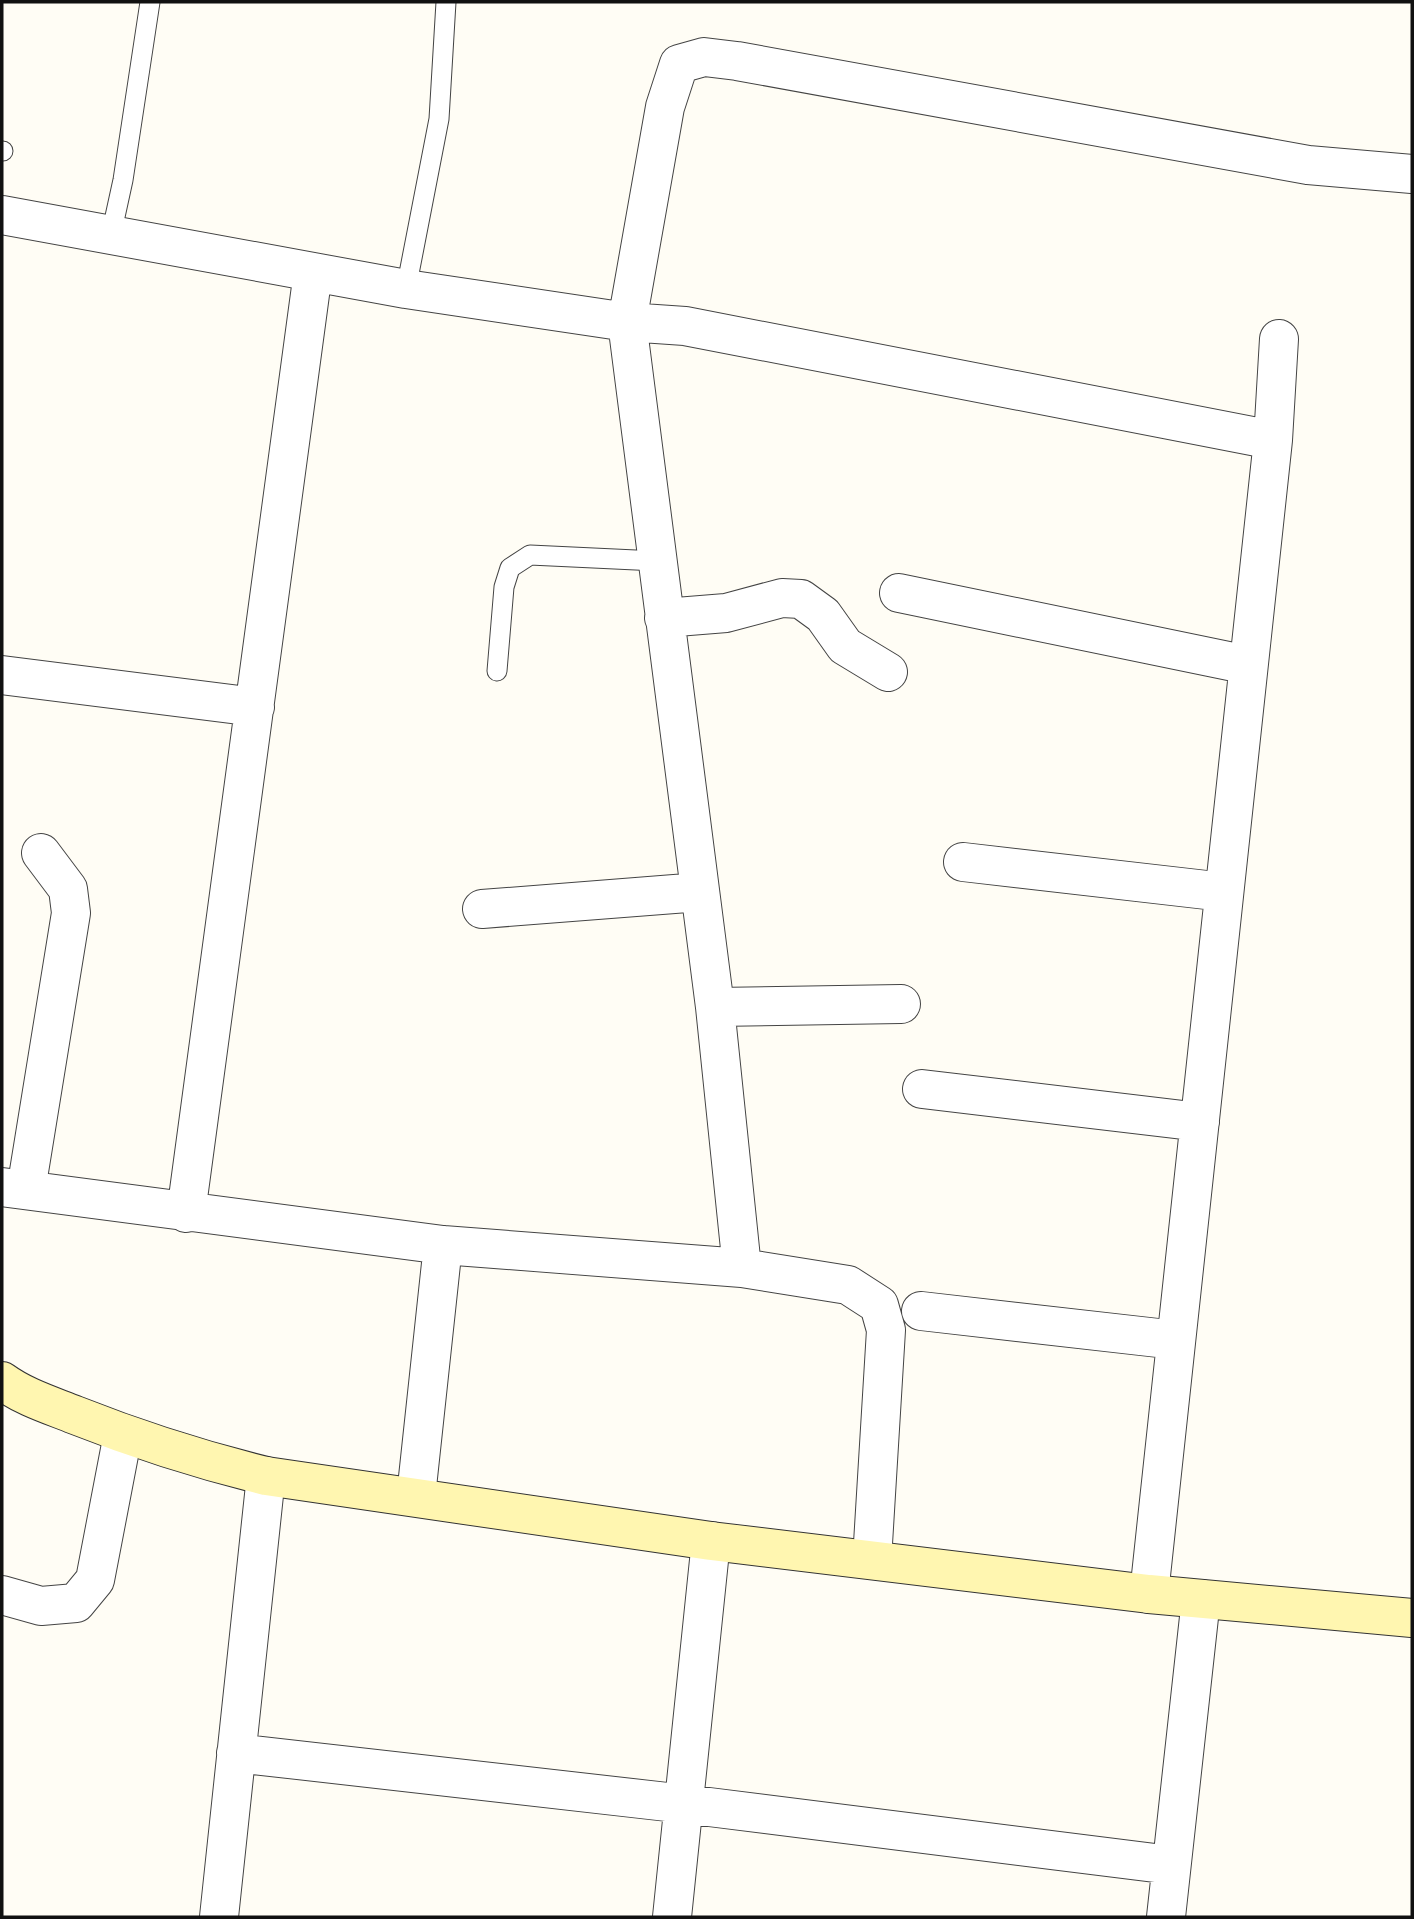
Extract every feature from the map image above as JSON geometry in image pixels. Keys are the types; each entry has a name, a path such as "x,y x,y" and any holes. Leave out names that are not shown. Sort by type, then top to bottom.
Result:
{"street":[{"path":"743,1268 715,1007 627,322 665,107 679,64 704,57 1308,165 1412,174"},
{"path":"2,215 406,289 627,322 685,326 1273,440"},
{"path":"186,1213 313,272"},
{"path":"1149,1594 1273,440 1279,340"},
{"path":"899,593 1248,665"},
{"path":"664,618 726,613 782,598 801,599 823,615 845,646 888,672"},
{"path":"2,675 254,707"},
{"path":"41,853 68,889 71,913 14,1188 186,1213 443,1245 743,1268 848,1286 879,1305 886,1330 872,1560"},
{"path":"963,862 1224,892"},
{"path":"482,909 700,892"},
{"path":"715,1007 901,1004"},
{"path":"922,1089 1200,1122"},
{"path":"416,1496 443,1245"},
{"path":"921,1311 1176,1340"},
{"path":"2,1381 18,1392 123,1434 198,1459 267,1476 711,1541 1149,1594 1412,1618"},
{"path":"2,1594 41,1606 76,1603 95,1580 123,1434"},
{"path":"219,1917 267,1476"},
{"path":"672,1917 711,1541"},
{"path":"1166,1917 1200,1599"},
{"path":"236,1753 685,1804 1171,1865"}],"lane":[{"path":"111,235 123,180 150,2"},
{"path":"406,289 439,119 446,2"},
{"path":"497,671 504,587 516,562 530,555 657,561"}]}
